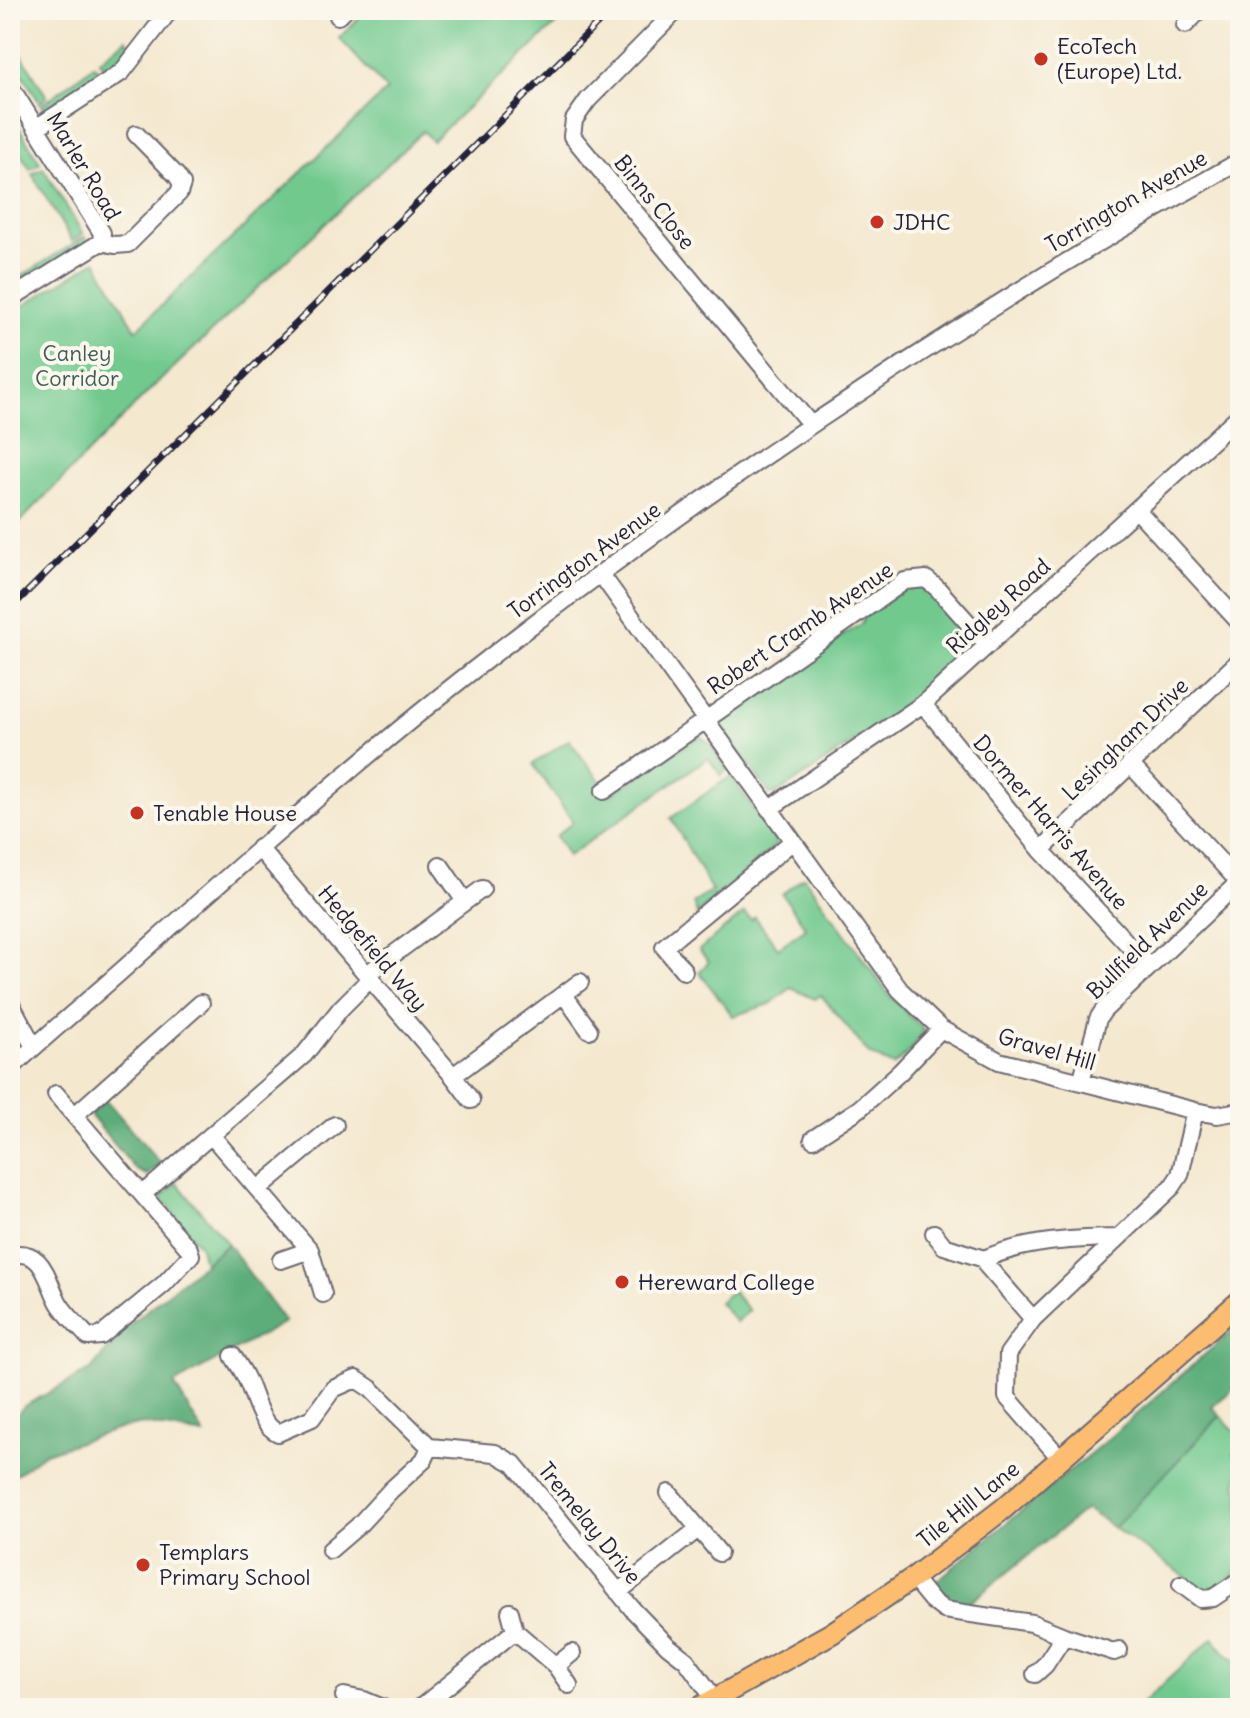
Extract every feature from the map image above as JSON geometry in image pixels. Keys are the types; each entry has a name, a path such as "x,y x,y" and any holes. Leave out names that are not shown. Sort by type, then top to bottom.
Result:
{"main road":[{"name":"Tile Hill Lane","path":"711,1705 832,1633 913,1578 1003,1509 1240,1301"}],"street":[{"path":"36,128 122,72 170,10"},
{"name":"Binns Close","path":"677,10 588,100 574,120 572,136 811,425"},
{"path":"1185,25 1200,10"},
{"name":"Marler Road","path":"10,86 102,233 101,242 128,244 179,193 182,184 136,134"},
{"name":"Torrington Avenue","path":"10,1069 259,848 420,713 600,573 811,425 1054,268 1240,161"},
{"path":"10,299 101,242"},
{"name":"Ridgley Road","path":"769,809 923,704 1240,415"},
{"path":"1137,510 1240,623"},
{"name":"Gravel Hill","path":"600,573 900,990 941,1029 999,1061 1195,1111 1217,1115 1240,1111"},
{"name":"Robert Cramb Avenue","path":"704,720 905,581 916,578 926,579 937,588 988,645"},
{"name":"Lesingham Drive","path":"1041,850 1240,660"},
{"name":"Dormer Harris Avenue","path":"923,704 1041,850 1149,967"},
{"path":"604,791 704,720"},
{"path":"1130,764 1239,882"},
{"path":"684,971 664,947 793,841"},
{"name":"Hedgefield Way","path":"259,848 471,1100"},
{"path":"440,865 464,900"},
{"name":"Bullfield Avenue","path":"1081,1082 1098,1019 1103,1011 1239,882"},
{"path":"143,1194 304,1055 369,976 482,889"},
{"path":"453,1076 580,982"},
{"path":"565,996 589,1030"},
{"path":"10,1002 34,1047"},
{"path":"75,1115 201,1003"},
{"path":"813,1139 859,1109 941,1029"},
{"path":"10,1255 25,1253 35,1258 60,1305 88,1337 101,1336 164,1284 191,1255 143,1194 56,1094"},
{"path":"1061,1459 1007,1397 1008,1354 1033,1319 1172,1187 1180,1175 1195,1111"},
{"path":"258,1189 335,1125"},
{"path":"211,1135 310,1250 323,1294"},
{"path":"934,1233 944,1246 984,1259 1006,1249 1041,1243 1116,1238"},
{"path":"281,1260 310,1250"},
{"path":"984,1259 1033,1319"},
{"path":"233,1356 264,1418 278,1433 312,1418 333,1389 356,1379 371,1389 430,1447 424,1460 330,1550"},
{"name":"Tremelay Drive","path":"430,1447 495,1453 514,1464 618,1592 706,1684 711,1705"},
{"path":"669,1493 719,1553"},
{"path":"618,1592 698,1529"},
{"path":"913,1578 944,1610 1032,1623 1114,1652 1119,1650"},
{"path":"1181,1584 1201,1599 1213,1598 1240,1580"},
{"path":"510,1612 515,1631 556,1666 569,1685"},
{"path":"420,1708 515,1631"},
{"path":"1035,1674 1045,1665 1064,1636"},
{"path":"556,1666 572,1653"},
{"path":"344,1696 383,1708"}],"green space":[{"name":"Canley Corridor","path":"362,10 571,10 432,141 423,131 151,389 10,532 10,314 96,261 136,330 387,90 339,38 362,15"},
{"path":"10,35 47,97 40,103 10,54"},
{"path":"126,39 132,47 109,72 99,61"},
{"path":"94,65 103,76 45,111 41,106"},
{"path":"10,112 40,163 30,169 10,137"},
{"path":"43,168 83,234 72,241 32,174"},
{"path":"85,237 89,244 13,289 10,283"},
{"path":"908,586 932,589 978,645 930,691 775,795 770,794 715,717 861,624 864,616"},
{"path":"700,736 709,743 727,770 721,776 708,758 568,856 556,836 573,822 533,764 569,740 611,795"},
{"path":"731,776 777,844 697,914 693,903 712,891 671,818"},
{"path":"804,877 890,996 923,1029 915,1045 893,1066 869,1054 821,995 815,999 791,988 770,1004 733,1016 699,972 709,962 699,950 744,913 751,920 755,917 778,948 806,928 782,894"},
{"path":"105,1099 161,1164 147,1175 136,1170 90,1115"},
{"path":"177,1183 228,1244 204,1263 200,1247 161,1197"},
{"path":"228,1244 285,1322 174,1384 204,1435 144,1424 122,1428 45,1453 10,1479 10,1423 24,1406 91,1370 124,1329"},
{"path":"732,1291 749,1311 736,1322 719,1302"},
{"path":"1240,1324 1240,1383 1212,1407 1220,1416 1114,1528 1086,1509 962,1609 934,1583 1108,1439"},
{"path":"1220,1416 1240,1436 1240,1448 1234,1454 1240,1470 1236,1485 1240,1490 1240,1569 1215,1592 1204,1595 1183,1582 1186,1577 1114,1528"},
{"path":"1213,1638 1226,1654 1240,1664 1240,1708 1137,1708"}],"railway":[{"path":"10,609 611,10"}],"place":[{"name":"EcoTech (Europe) Ltd.","path":"1041,59"},
{"name":"JDHC","path":"877,222"},
{"name":"Tenable House","path":"137,813"},
{"name":"Hereward College","path":"622,1282"},
{"name":"Templars Primary School","path":"143,1565"}]}
